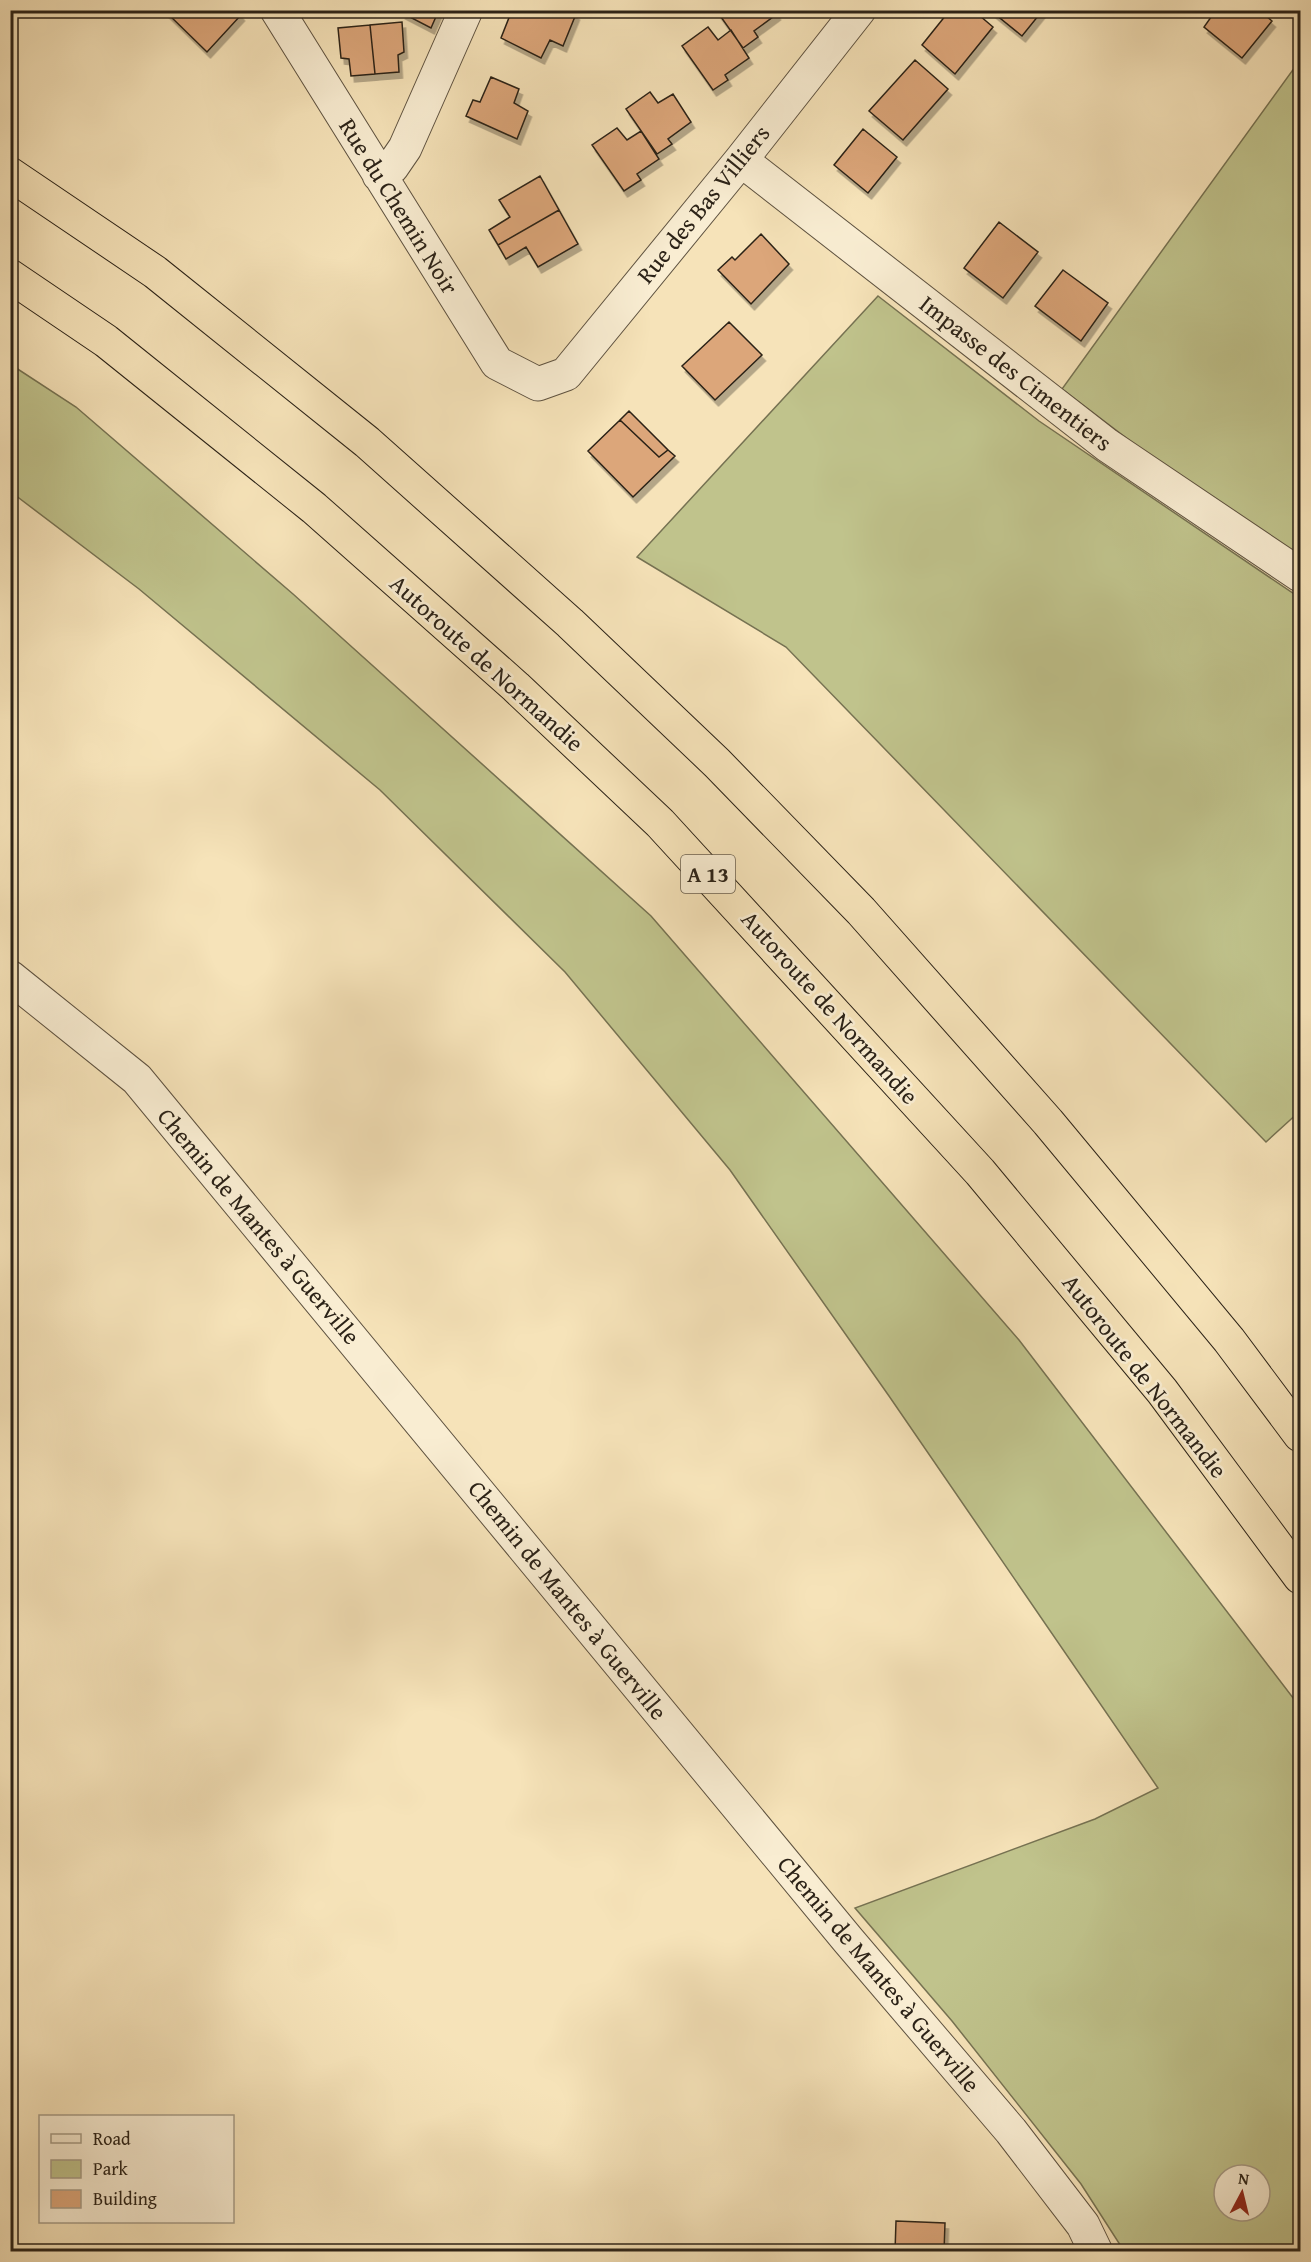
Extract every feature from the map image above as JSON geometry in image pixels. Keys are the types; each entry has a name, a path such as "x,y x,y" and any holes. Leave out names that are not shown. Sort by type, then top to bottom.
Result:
{"highway":[{"path":"10,174 155,272 367,442 570,623 717,763 861,911 1048,1122 1229,1340 1300,1435"},
{"name":"Autoroute de Normandie","path":"10,276 106,341 314,508 516,687 660,823 792,964 980,1172 1162,1391 1300,1577"}],"street":[{"name":"Rue du Chemin Noir","path":"277,10 497,363 538,384"},
{"path":"379,176 392,168 405,148 466,10"},
{"name":"Rue des Bas Villiers","path":"538,384 566,374 859,10"},
{"name":"Impasse des Cimentiers","path":"741,159 1107,445 1300,575"},
{"name":"Chemin de Mantes à Guerville","path":"10,977 137,1079 840,1931 1011,2131 1083,2225 1096,2252"}],"green space":[{"path":"1300,60 1300,561 1183,481 1062,389"},
{"path":"878,296 1039,421 1300,598 1300,1111 1266,1142 786,647 637,557"},
{"path":"10,364 76,407 293,594 651,916 1019,1340 1300,1707 1300,2251 1124,2251 1081,2184 952,2021 855,1908 1095,1819 1158,1788 889,1396 730,1170 565,972 380,790 139,589 11,492"}],"building":[{"path":"168,10 237,10 241,15 207,52 166,12"},
{"path":"404,10 435,10 438,12 431,28 402,13"},
{"path":"512,10 568,10 576,14 563,46 550,40 541,58 501,38"},
{"path":"716,10 775,10 777,14 754,31 758,37 743,48"},
{"path":"950,10 973,10 993,27 955,74 922,45"},
{"path":"990,10 1043,10 1022,36"},
{"path":"1216,10 1222,13 1224,10 1259,10 1272,21 1242,58 1204,27"},
{"path":"402,22 404,52 398,55 399,72 375,74 370,25"},
{"path":"370,25 375,74 351,76 349,59 341,58 338,28"},
{"path":"708,27 718,40 731,30 749,58 725,75 728,80 713,90 682,46"},
{"path":"915,60 948,89 903,140 869,111"},
{"path":"491,77 519,89 514,103 528,111 517,139 466,116 473,100 480,102"},
{"path":"650,92 658,103 673,94 691,122 668,139 672,144 657,154 626,109"},
{"path":"617,128 627,140 641,131 659,159 637,174 641,180 624,191 592,145"},
{"path":"863,129 897,157 868,193 834,165"},
{"path":"540,176 559,210 498,245 489,230 510,217 499,200"},
{"path":"559,210 578,244 538,267 526,247 506,259 498,245"},
{"path":"999,222 1038,252 1003,298 964,268"},
{"path":"761,234 789,264 751,304 718,270 732,257 735,260"},
{"path":"1063,270 1108,303 1081,341 1035,306"},
{"path":"729,322 762,355 715,400 682,366"},
{"path":"629,411 668,450 659,457 620,420"},
{"path":"620,420 659,457 668,450 675,456 633,497 588,451"},
{"path":"896,2221 945,2223 944,2252 895,2252"}]}
